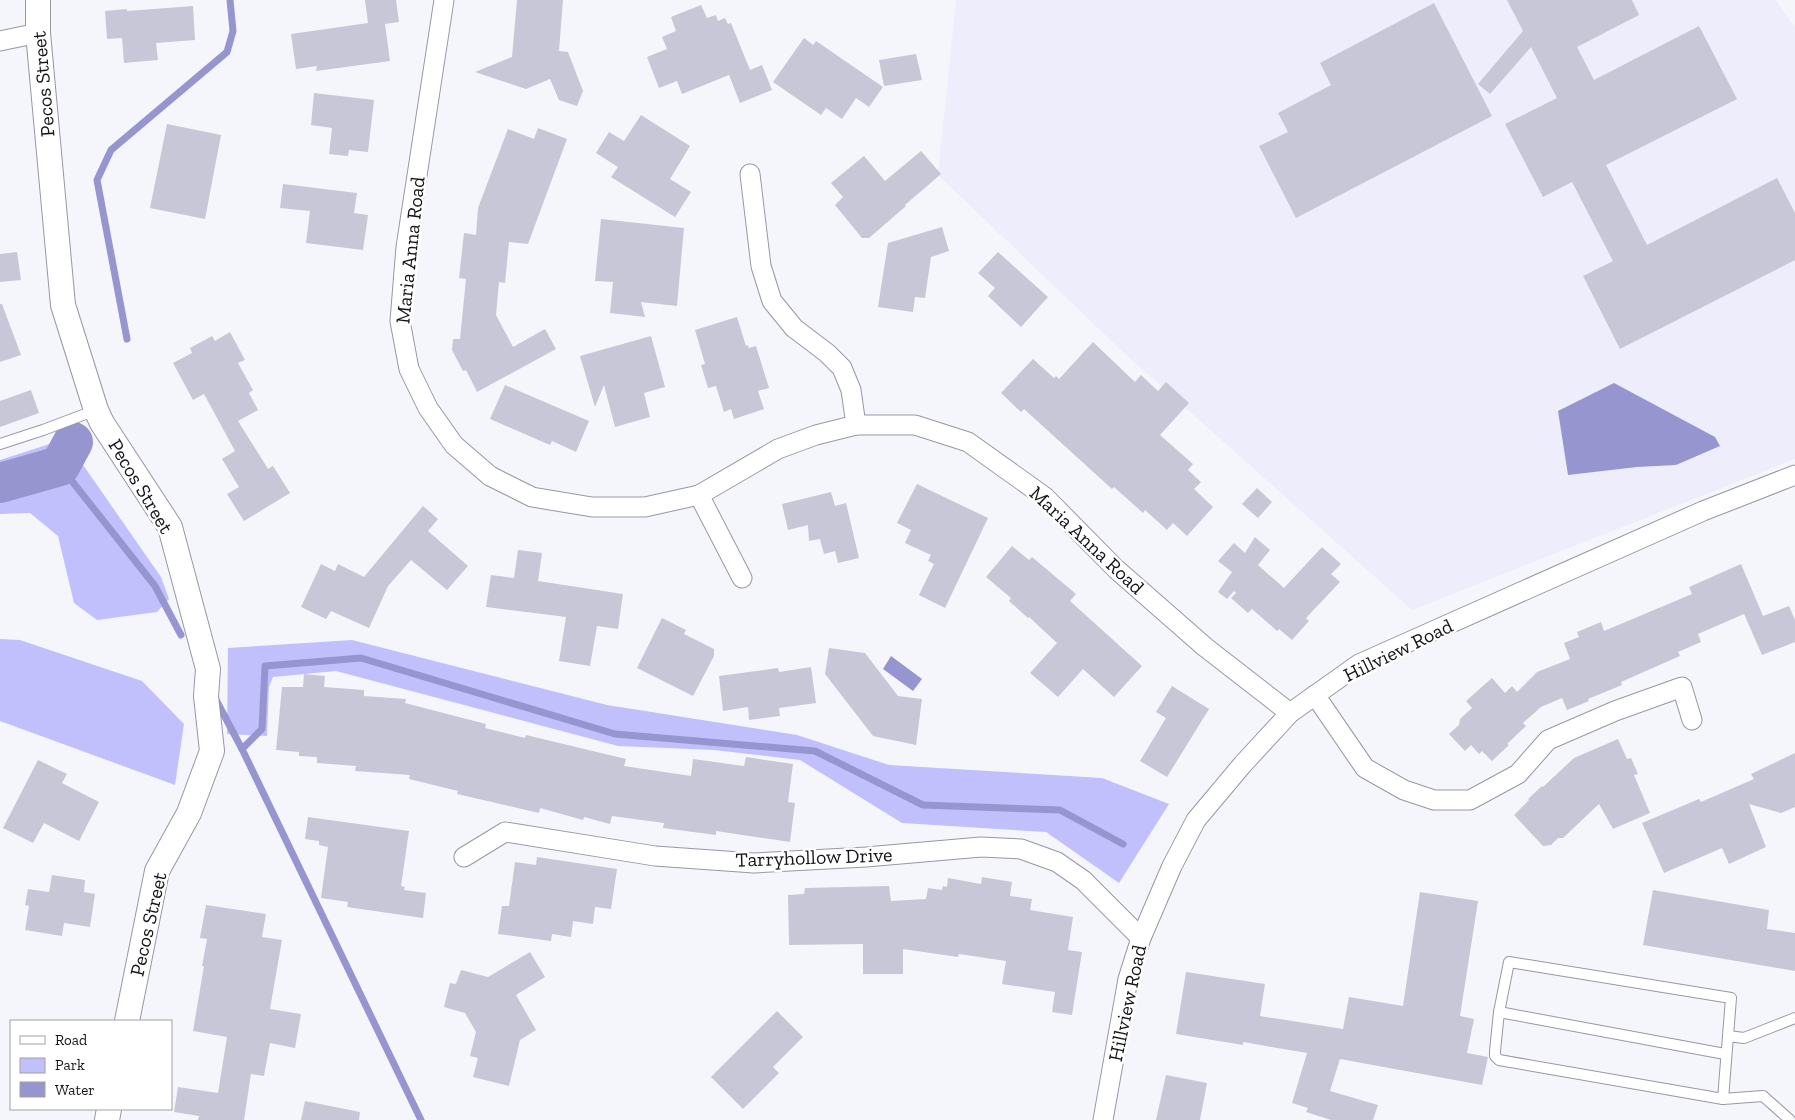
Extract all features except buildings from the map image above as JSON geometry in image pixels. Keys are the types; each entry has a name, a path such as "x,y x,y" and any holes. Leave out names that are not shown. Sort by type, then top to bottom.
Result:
{"street":[{"name":"Pecos Street","path":"38,0 38,33 63,305 96,410 102,423 170,527 208,670 206,696 212,751 189,813 158,871 127,1020"},
{"name":"Maria Anna Road","path":"444,0 406,247 400,321 409,369 428,408 454,445 490,476 532,497 592,507 645,507 700,495 778,448 816,434 856,425 915,425 968,442 1045,497 1123,576 1205,647 1290,713"},
{"path":"0,41 38,33"},
{"path":"750,174 761,266 772,301 794,328 827,353 842,368 851,390 856,425"},
{"name":"Hillview Road","path":"1103,1120 1128,979 1141,938 1172,866 1196,820 1243,764 1290,713 1359,664 1703,511 1795,476"},
{"path":"700,495 742,578"},
{"path":"1315,694 1365,768 1404,790 1434,800 1470,800 1518,774 1548,740 1616,711 1682,687 1692,720"},
{"name":"Tarryhollow Drive","path":"464,857 504,832 656,856 754,863 981,847 1021,849 1057,862 1082,880 1141,938"}],"lane":[{"path":"0,444 96,410"},
{"path":"1723,1099 1731,998 1509,962 1499,1012 1495,1051 1495,1056 1499,1060 1723,1099 1764,1096 1790,1120"},
{"path":"1499,1012 1726,1054"},
{"path":"1728,1036 1744,1038 1795,1018"}],"shaded area":[{"path":"956,0 1776,0 1795,28 1795,459 1412,610 1125,354 938,175"}],"green space":[{"path":"65,439 161,577 169,599 157,612 97,620 74,603 58,536 30,513 0,514 0,460"},
{"path":"0,639 20,640 142,681 184,724 175,785 0,721"},
{"path":"352,640 607,705 797,735 889,765 1102,778 1169,804 1119,883 1046,832 902,823 800,760 714,750 618,746 336,671 273,677 269,687 267,736 227,734 228,648"}],"water":[{"path":"1614,383 1715,437 1720,446 1676,465 1637,467 1568,475 1558,411"},
{"path":"891,656 922,679 913,691 883,669"}],"waterway":[{"path":"127,339 97,180 111,150 227,52 233,31 230,0"},
{"path":"0,483 60,466 73,442"},
{"path":"60,466 155,586 181,635"},
{"path":"215,698 242,749 262,729 265,666 361,658 615,734 815,751 923,805 1060,810 1123,844"},
{"path":"242,749 421,1120"}]}
